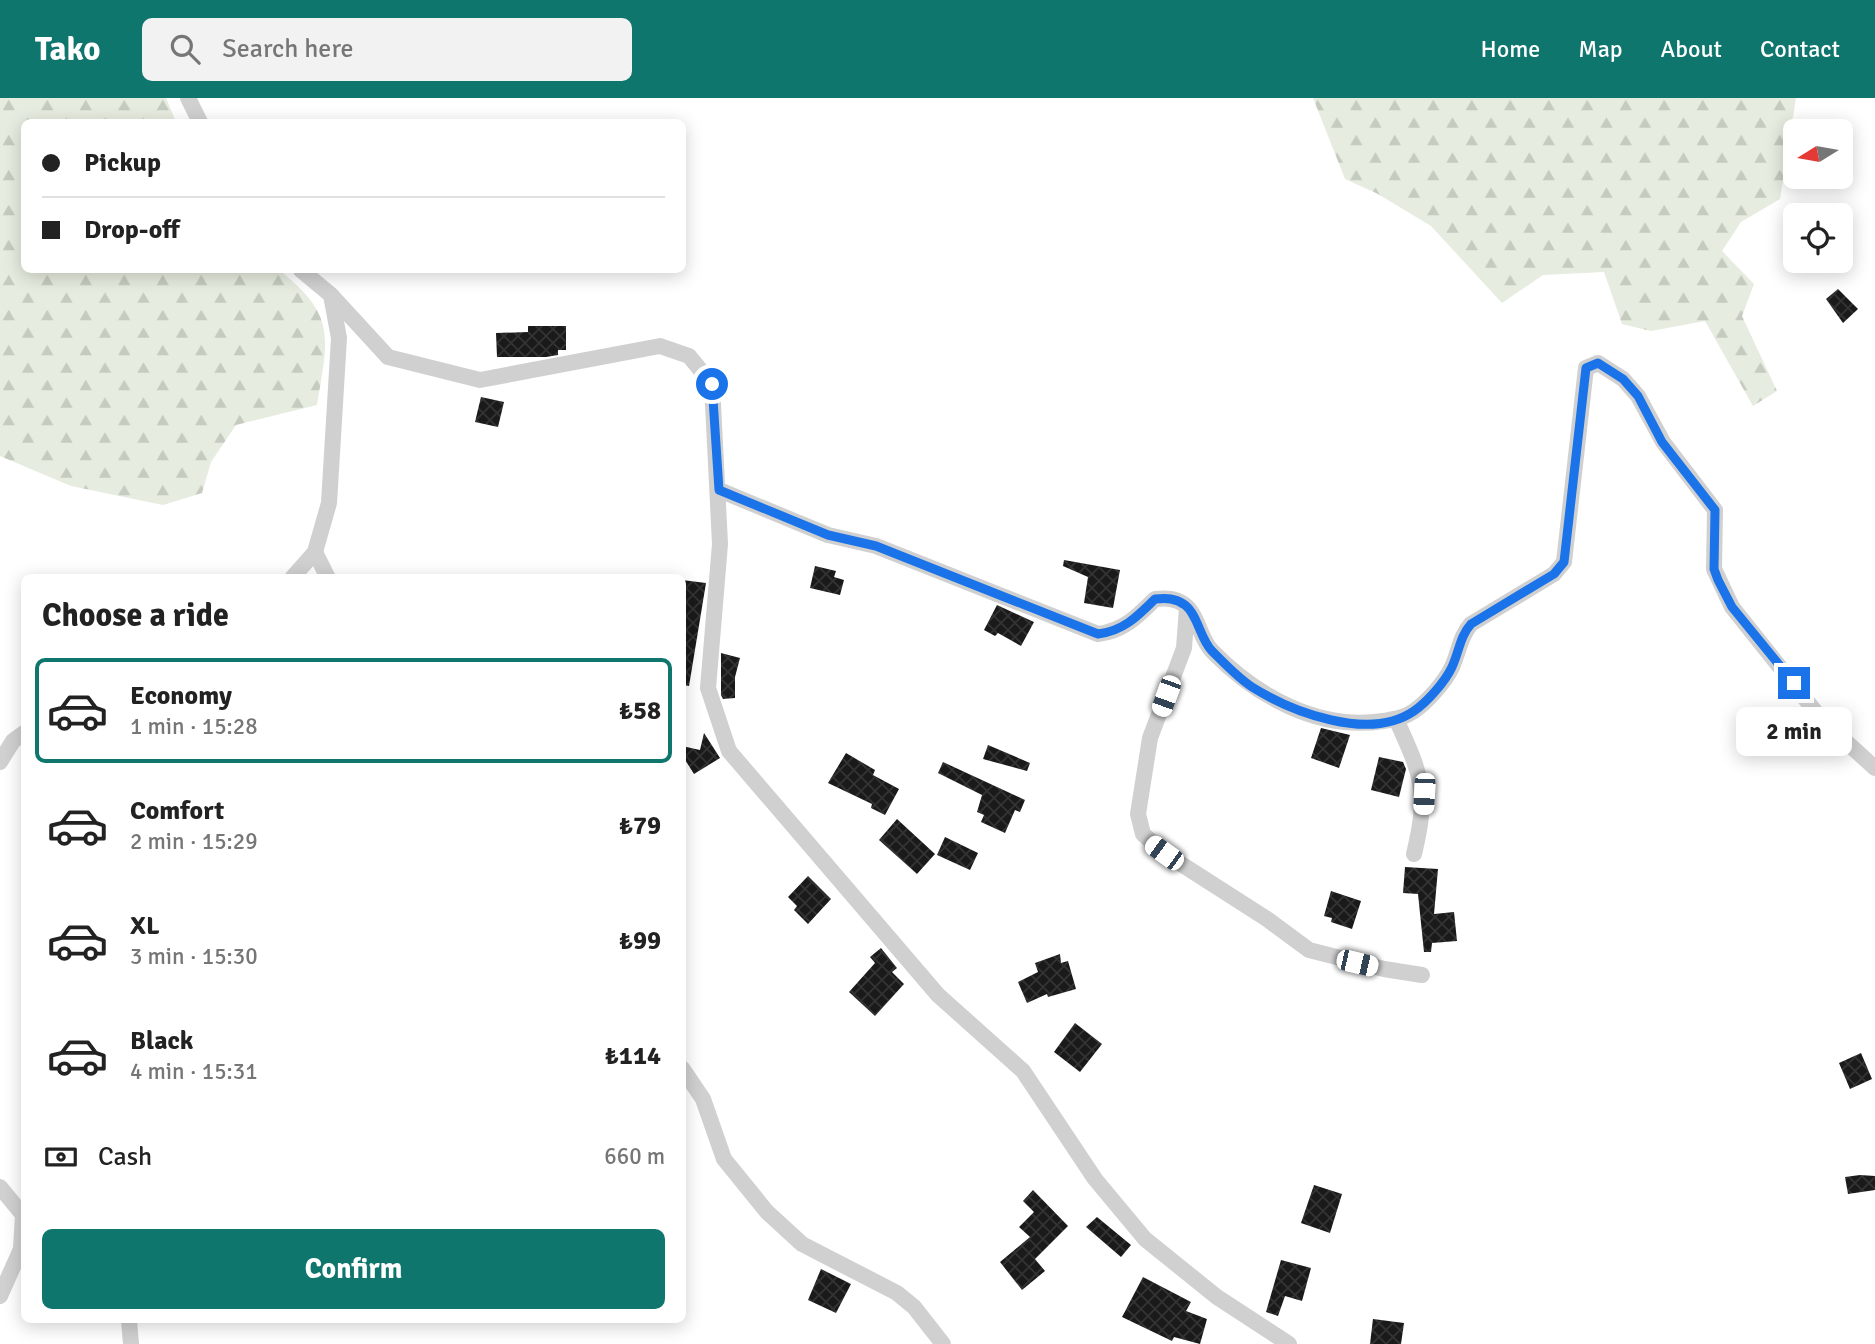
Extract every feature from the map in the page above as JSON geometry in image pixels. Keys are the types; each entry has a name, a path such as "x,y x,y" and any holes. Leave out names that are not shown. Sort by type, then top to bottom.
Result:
{"street":[{"path":"188,98 198,119"},
{"path":"305,273 331,295 388,357 480,380 660,346 689,356 712,384 720,544 708,688 729,751 938,995 1023,1071 1095,1179 1145,1239 1217,1297 1289,1344"},
{"path":"296,574 315,552 329,503 339,338 331,295"},
{"path":"719,490 828,535 876,546 1098,634 1113,632 1134,621 1155,599 1170,598 1187,607 1209,648 1249,685 1278,701 1331,720 1365,724 1396,719 1416,710 1451,669 1464,631 1471,624 1554,574 1564,562 1586,368 1598,363 1623,379 1638,396 1662,442 1715,510 1714,569 1732,607 1822,720 1875,768"},
{"path":"315,552 326,574"},
{"path":"1187,607 1184,648 1150,738 1138,814 1143,834 1164,853 1267,919 1309,950 1384,969 1422,975"},
{"path":"1396,719 1422,778 1424,794 1414,854"},
{"path":"0,762 13,741 21,735"},
{"path":"686,1074 702,1099 724,1159 766,1212 802,1244 897,1293 921,1315 943,1344"},
{"path":"0,1187 21,1213"},
{"path":"0,1296 20,1249 21,1238"},
{"path":"129,1323 131,1344"}],"green space":[{"path":"0,98 166,98 175,119 21,119 21,273 283,273 311,301 324,329 324,362 317,405 236,425 211,462 202,493 163,505 71,486 0,456"},
{"path":"1313,98 1796,98 1793,119 1783,119 1783,180 1780,199 1741,222 1722,251 1754,284 1742,316 1777,391 1753,406 1705,321 1651,331 1622,324 1604,272 1543,275 1502,303 1431,226 1378,194 1345,179"}],"building":[{"path":"1838,289 1858,309 1843,323 1826,299"},
{"path":"528,326 566,326 566,350 558,350 558,355 546,357 497,357 496,333 528,332"},
{"path":"481,397 504,402 498,427 475,422"},
{"path":"1064,560 1120,570 1113,608 1084,603 1088,577 1063,566"},
{"path":"815,566 836,571 834,577 844,580 840,595 810,588"},
{"path":"686,580 706,583 689,686 686,686"},
{"path":"997,605 1034,622 1021,646 998,633 995,636 984,630"},
{"path":"721,653 740,658 735,677 735,698 723,699 721,695"},
{"path":"1321,728 1350,735 1339,768 1311,758"},
{"path":"704,733 720,758 694,774 686,761 686,747 700,750"},
{"path":"988,745 1030,763 1027,771 983,759"},
{"path":"846,753 875,770 873,775 899,789 885,815 871,808 872,804 828,783"},
{"path":"1379,757 1403,762 1406,769 1399,797 1371,790"},
{"path":"943,762 1025,800 1020,812 1015,810 1005,833 981,822 984,815 977,812 982,795 938,773"},
{"path":"897,819 935,854 917,874 879,840"},
{"path":"945,837 978,853 970,870 937,855"},
{"path":"1405,867 1438,869 1434,914 1454,912 1457,941 1432,943 1431,952 1424,952 1418,894 1403,893"},
{"path":"808,876 831,899 808,924 794,910 797,906 788,897"},
{"path":"1331,891 1361,901 1352,929 1331,922 1332,918 1324,916"},
{"path":"881,948 897,968 892,972 904,984 875,1016 849,992 875,963 870,957"},
{"path":"1060,954 1061,963 1068,961 1076,989 1048,997 1047,994 1027,1003 1018,982 1038,972 1035,963"},
{"path":"1075,1023 1102,1044 1080,1072 1054,1052"},
{"path":"1861,1053 1872,1079 1850,1089 1839,1063"},
{"path":"1875,1176 1875,1190 1848,1194 1845,1177"},
{"path":"1314,1185 1342,1194 1330,1233 1301,1223"},
{"path":"1033,1190 1068,1226 1035,1259 1045,1271 1022,1290 1000,1262 1030,1237 1019,1227 1034,1212 1023,1201"},
{"path":"1097,1217 1131,1245 1121,1257 1086,1227"},
{"path":"1281,1260 1311,1268 1302,1301 1285,1296 1278,1316 1266,1312"},
{"path":"821,1269 851,1284 836,1313 808,1300"},
{"path":"1143,1277 1191,1302 1186,1311 1207,1319 1200,1344 1174,1337 1172,1341 1122,1317"},
{"path":"1373,1319 1404,1323 1401,1344 1370,1344"}],"route":[{"path":"712,384 719,490 828,535 876,546 1098,634 1113,632 1134,621 1155,599 1170,598 1187,607 1209,648 1249,685 1287,706 1331,720 1365,724 1404,717 1416,710 1451,669 1464,631 1471,624 1554,574 1564,562 1586,368 1598,363 1623,379 1638,396 1662,442 1715,510 1713,556 1718,580 1732,607 1794,683"}]}
